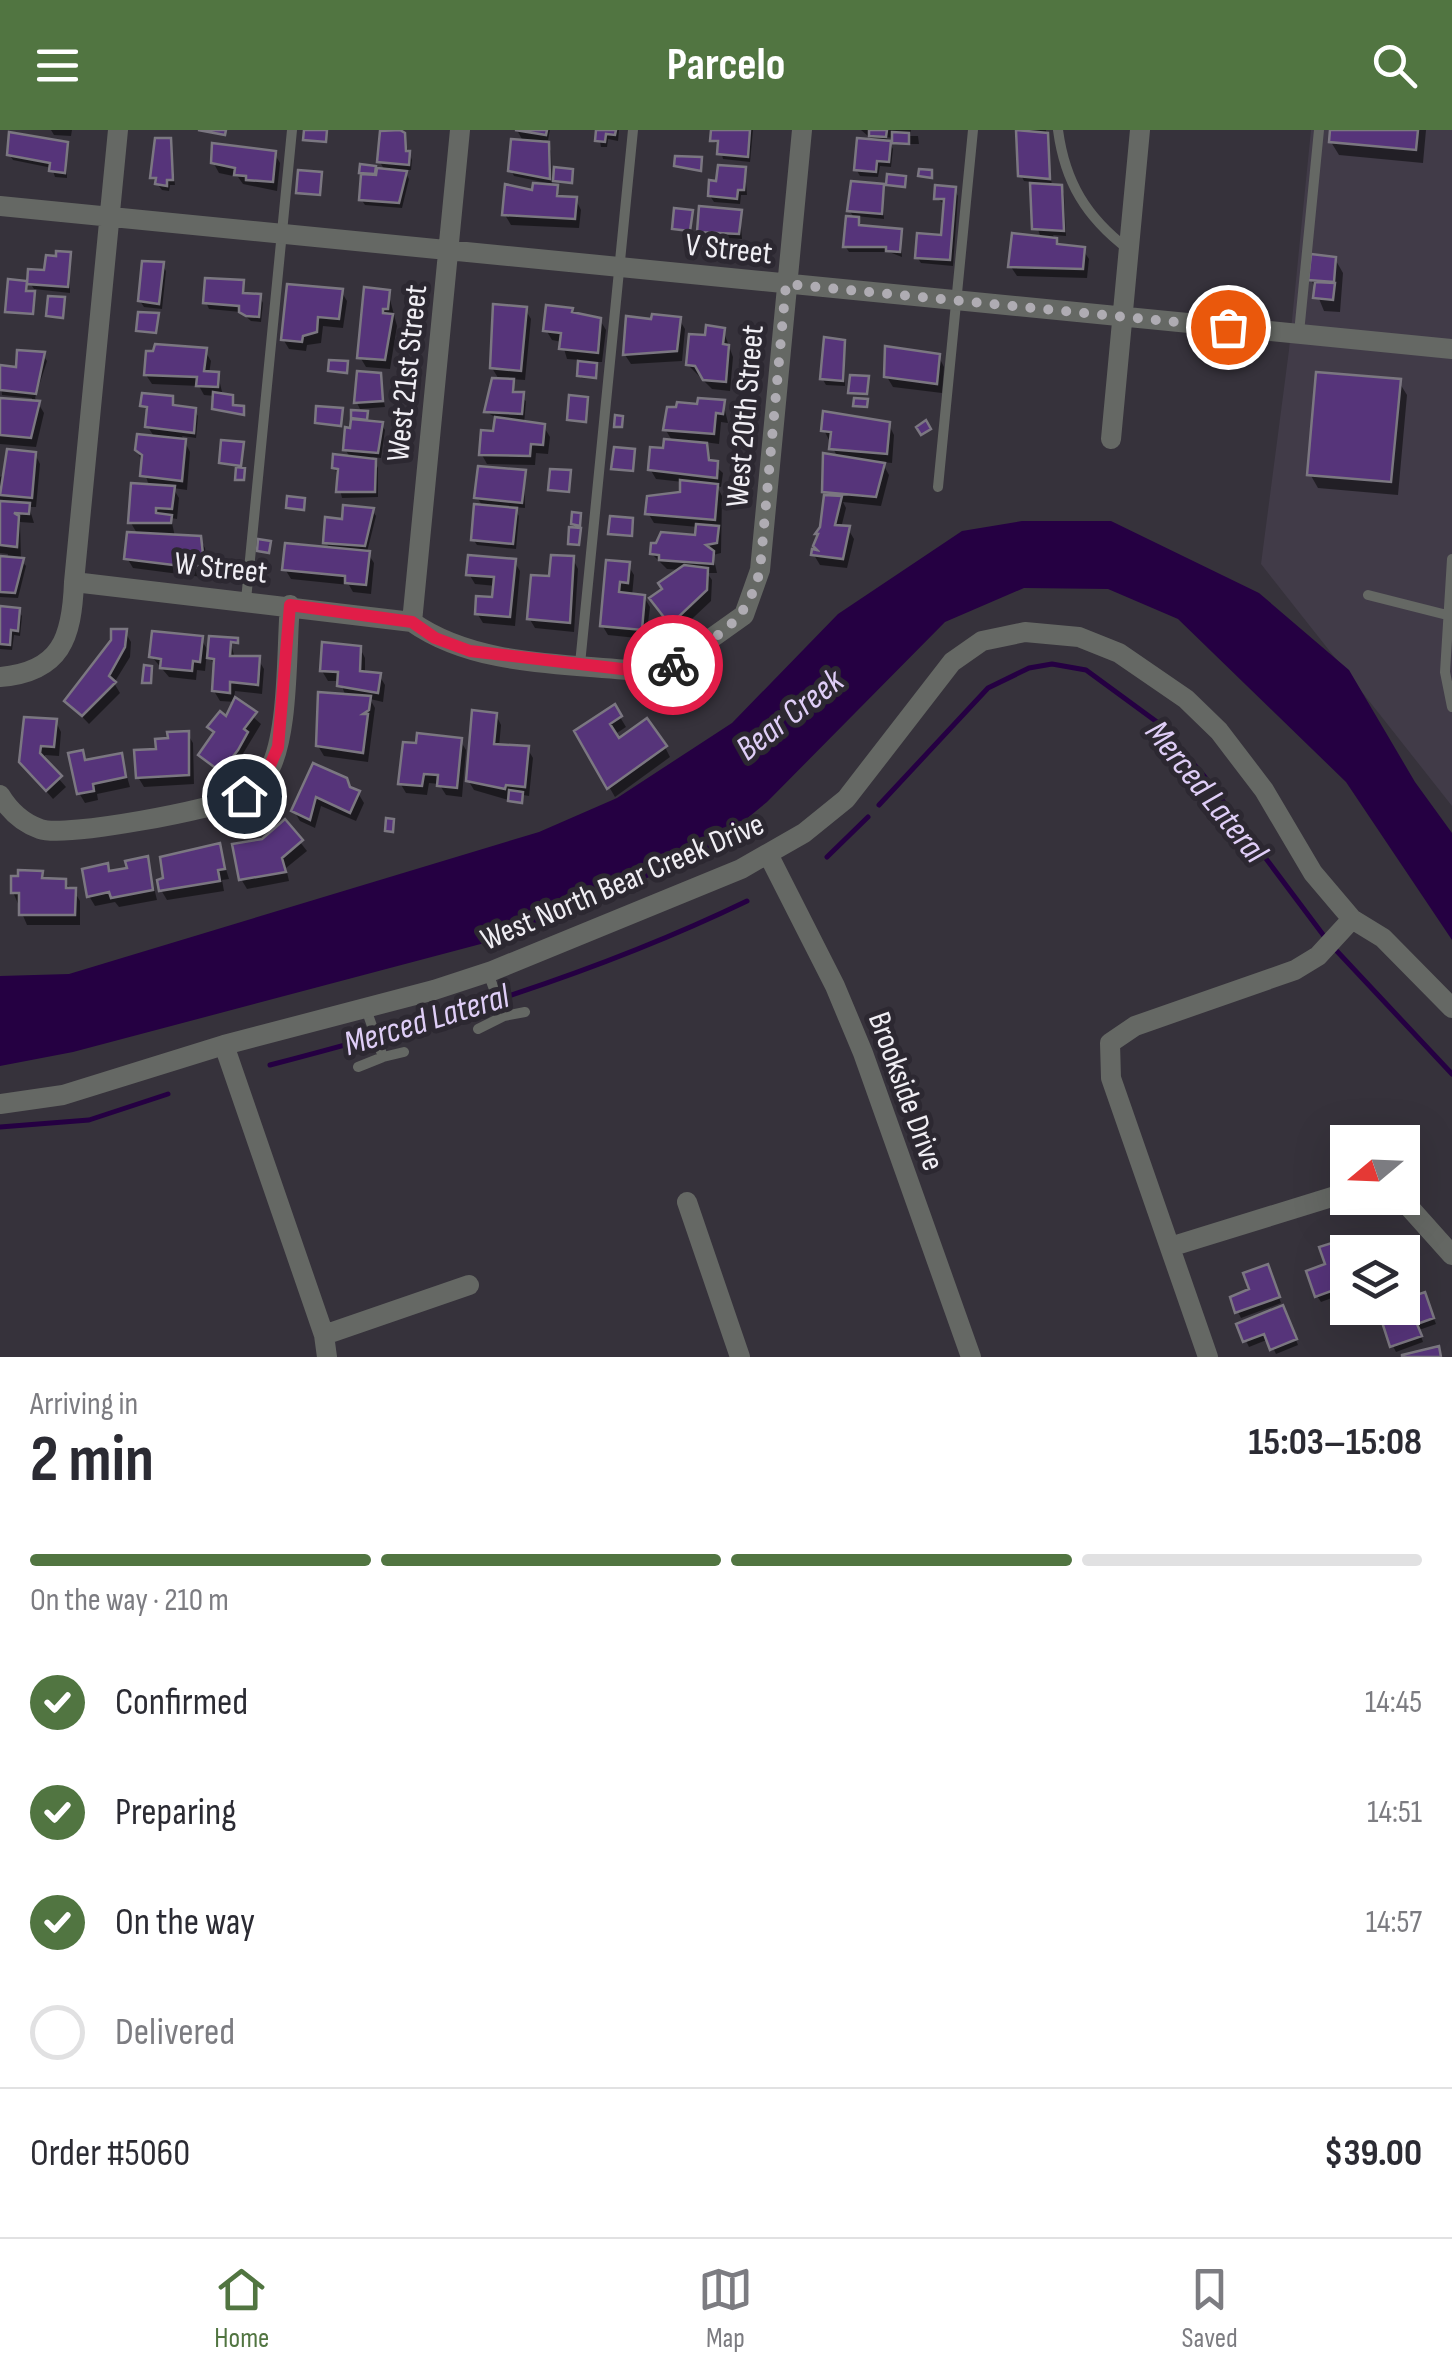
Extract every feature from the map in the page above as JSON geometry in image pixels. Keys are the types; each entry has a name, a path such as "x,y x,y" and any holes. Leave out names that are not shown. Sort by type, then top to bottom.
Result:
{"street":[{"path":"0,678 25,676 45,667 60,651 73,608 118,130"},
{"name":"West 21st Street","path":"412,622 460,130"},
{"name":"West 20th Street","path":"671,667 744,616 754,595 760,570 802,130"},
{"path":"1111,439 1140,130"},
{"name":"V Street","path":"0,206 1452,349"},
{"name":"W Street","path":"74,582 412,622 435,638 470,651 647,672 671,667"},
{"path":"0,795 13,813 41,829 68,832 244,796 265,777 278,747 290,605"},
{"name":"West North Bear Creek Drive","path":"0,1104 62,1095 224,1046 491,981 768,854 846,799 952,662 982,641 1007,634 1047,632 1079,636 1119,653 1186,699 1220,730 1264,790 1313,873 1352,918 1382,938 1452,1008"},
{"name":"Brookside Drive","path":"768,854 856,1036 972,1357"},
{"path":"1208,1357 1111,1078 1110,1043 1134,1026 1278,978 1318,956 1352,918"},
{"path":"224,1046 324,1335 327,1357"},
{"path":"1170,1247 1330,1198"},
{"path":"687,1202 740,1357"},
{"path":"1416,1215 1452,1255"},
{"path":"324,1335 469,1286"}],"lane":[{"path":"246,600 292,130"},
{"path":"580,664 633,130"},
{"path":"938,486 974,130"},
{"path":"1058,130 1076,196 1093,219 1128,250"},
{"path":"1299,334 1320,130"},
{"path":"1452,559 1447,615 1452,707"},
{"path":"1368,595 1447,615"},
{"path":"491,981 503,1013"},
{"path":"366,1010 381,1053"},
{"path":"478,1029 503,1013 525,1012"},
{"path":"358,1066 381,1053 404,1052"}],"shaded area":[{"path":"1311,130 1452,130 1452,806 1261,564 1289,350"}],"water":[{"name":"Bear Creek","path":"1022,521 1111,521 1259,593 1349,670 1415,782 1452,833 1452,940 1346,782 1178,619 1108,589 1024,588 945,622 767,802 705,853 515,935 73,1052 0,1066 0,976 69,974 539,832 617,798 732,723 838,614 962,531"}],"building":[{"path":"198,130 226,130 225,135"},
{"path":"304,130 327,130 326,142 303,140"},
{"path":"515,130 547,130 546,135"},
{"path":"596,130 616,130 615,135 606,134 605,142 595,141"},
{"path":"711,130 750,130 748,157 717,154 718,141 710,141"},
{"path":"869,130 887,130 886,137 869,136"},
{"path":"1016,130 1048,133 1050,179 1018,176"},
{"path":"1330,130 1418,130 1416,150 1329,142"},
{"path":"380,131 405,133 406,151 410,151 409,165 377,162"},
{"path":"9,132 68,142 65,173 49,171 50,163 7,155"},
{"path":"892,132 909,133 909,144 892,143"},
{"path":"155,138 171,138 173,180 167,180 167,186 155,184 156,178 150,178"},
{"path":"857,138 891,141 889,162 877,161 876,172 854,170"},
{"path":"511,139 549,142 550,179 508,171"},
{"path":"212,143 276,151 273,182 246,180 246,176 234,175 235,168 211,163"},
{"path":"675,156 702,157 701,171 674,166"},
{"path":"360,164 376,166 375,174 359,173"},
{"path":"718,165 746,167 744,190 738,190 737,199 708,196 709,180 716,181"},
{"path":"554,167 573,169 572,183 553,181"},
{"path":"377,168 407,171 399,203 359,200 361,174 376,175"},
{"path":"919,169 932,170 932,178 918,176"},
{"path":"298,170 322,172 320,195 296,193"},
{"path":"887,174 906,176 905,187 886,185"},
{"path":"851,181 884,184 882,214 847,211"},
{"path":"533,183 558,185 557,196 577,197 575,219 502,215 505,184 532,190"},
{"path":"1030,183 1062,185 1064,231 1032,229"},
{"path":"935,185 956,187 950,260 915,258 917,233 941,235 944,199 934,199"},
{"path":"699,206 742,210 739,234 697,232"},
{"path":"674,208 693,210 690,231 672,229"},
{"path":"846,216 859,217 859,225 902,229 900,252 886,251 886,247 843,247"},
{"path":"1012,233 1057,238 1057,244 1085,247 1083,269 1008,267"},
{"path":"56,251 71,252 68,287 27,284 28,269 44,270 46,255 56,256"},
{"path":"1311,254 1336,257 1334,282 1308,280"},
{"path":"142,261 164,262 159,304 138,301"},
{"path":"205,278 244,280 243,293 261,294 259,317 246,316 239,312 239,306 203,303"},
{"path":"8,279 27,281 26,291 35,291 33,314 5,312"},
{"path":"1315,282 1335,283 1333,300 1313,298"},
{"path":"287,284 343,289 339,319 318,317 317,332 303,336 302,342 281,340"},
{"path":"364,287 390,290 388,309 383,309 383,313 393,314 385,360 357,358"},
{"path":"48,296 65,297 63,318 46,316"},
{"path":"493,304 527,307 521,371 490,368"},
{"path":"546,305 573,308 572,312 601,318 598,353 559,349 561,333 543,331"},
{"path":"138,312 159,313 156,333 136,331"},
{"path":"652,314 681,317 677,351 623,355 626,316 651,319"},
{"path":"706,325 725,328 723,344 729,345 726,382 703,380 695,366 686,365 689,334 705,335"},
{"path":"824,337 845,340 843,381 820,379"},
{"path":"155,344 207,348 204,371 219,372 218,387 196,386 197,377 144,375 146,351 153,351"},
{"path":"885,346 940,354 937,384 884,377"},
{"path":"17,350 45,352 36,394 0,390 0,365 16,367"},
{"path":"329,360 348,361 347,373 328,371"},
{"path":"578,361 597,363 596,378 577,376"},
{"path":"357,371 381,373 383,401 354,403"},
{"path":"1316,372 1401,379 1391,482 1307,475"},
{"path":"850,375 869,376 867,394 848,393"},
{"path":"492,378 514,379 513,392 524,392 522,414 484,412"},
{"path":"213,392 233,395 233,405 244,406 244,415 212,409"},
{"path":"142,393 173,396 173,405 196,408 194,433 145,427 147,407 140,406"},
{"path":"569,395 588,397 586,422 567,420"},
{"path":"0,398 40,401 31,438 0,435"},
{"path":"698,398 725,400 723,414 716,413 714,434 663,430 667,407 676,407 677,402 697,404"},
{"path":"854,398 868,399 867,407 853,406"},
{"path":"316,406 343,408 341,426 315,423"},
{"path":"351,410 368,411 367,420 351,418"},
{"path":"823,411 890,422 887,454 829,449 831,432 821,431"},
{"path":"615,415 623,416 622,427 614,427"},
{"path":"495,417 545,424 543,445 531,444 530,456 479,455 481,430 493,431"},
{"path":"351,419 383,422 378,453 343,450 345,427 350,428"},
{"path":"926,420 931,429 921,435 916,427"},
{"path":"137,434 186,439 182,481 140,476 142,455 135,450"},
{"path":"664,439 707,443 709,460 718,461 717,478 648,470 650,447 663,448"},
{"path":"221,440 244,442 241,466 219,463"},
{"path":"614,447 635,449 633,471 611,469"},
{"path":"7,449 36,452 32,498 0,495"},
{"path":"823,453 885,463 876,497 822,492"},
{"path":"333,454 376,459 375,492 336,492 338,469 332,468"},
{"path":"478,466 526,470 522,503 474,498"},
{"path":"236,467 245,468 244,480 235,480"},
{"path":"550,469 571,470 569,492 548,490"},
{"path":"680,480 718,484 715,520 645,514 647,496 680,492"},
{"path":"131,483 175,486 172,509 156,508 156,513 172,515 171,523 128,523"},
{"path":"824,495 842,496 835,525 850,526 843,559 811,555 812,549 817,550 813,546"},
{"path":"287,496 305,498 304,510 286,508"},
{"path":"0,501 30,503 29,514 14,513 19,516 17,547 0,545"},
{"path":"474,504 517,508 513,544 471,540"},
{"path":"343,505 374,508 365,546 323,543 325,517 342,519"},
{"path":"572,512 581,513 580,526 571,524"},
{"path":"610,516 633,518 632,536 608,534"},
{"path":"696,524 719,526 717,543 706,545 714,551 713,564 659,560 659,555 650,554 651,543 656,543 661,532 695,535"},
{"path":"569,527 581,528 579,545 568,544"},
{"path":"127,532 201,536 204,563 198,562 198,568 124,559"},
{"path":"258,539 271,541 269,553 257,551"},
{"path":"285,543 370,551 366,585 345,583 345,576 282,570"},
{"path":"468,555 516,559 510,617 475,614 476,596 492,597 494,577 466,575"},
{"path":"551,555 574,556 570,623 527,619 531,575 549,576"},
{"path":"0,556 24,558 15,593 0,592"},
{"path":"606,560 630,562 628,583 620,582 619,592 645,595 642,630 600,626"},
{"path":"684,565 708,568 707,590 670,625 649,598 662,589 658,583"},
{"path":"0,606 20,608 18,631 11,630 10,645 0,644"},
{"path":"111,629 127,629 125,647 109,676 116,682 82,716 64,701 111,640"},
{"path":"152,631 203,636 200,662 193,661 192,671 160,668 161,659 149,657"},
{"path":"209,636 238,638 238,643 231,642 230,656 260,656 258,685 230,682 230,693 212,691 214,659 207,658"},
{"path":"322,642 361,646 360,671 381,673 378,693 337,686 338,672 320,671"},
{"path":"144,665 152,666 151,683 142,683"},
{"path":"318,692 371,696 369,710 363,714 368,714 363,753 316,746"},
{"path":"235,697 257,712 244,729 248,732 238,750 221,772 198,755 214,732 207,727 220,711 226,716"},
{"path":"615,704 622,716 610,724 619,738 647,718 667,746 607,789 574,731"},
{"path":"472,710 497,713 494,744 529,746 525,787 506,785 505,789 466,781"},
{"path":"24,717 57,719 54,747 41,746 40,753 62,776 46,791 19,762"},
{"path":"189,731 189,775 136,778 134,750 156,749 155,739 168,738 167,732"},
{"path":"417,733 462,738 457,788 437,786 438,775 424,774 422,786 398,784 403,742 416,743"},
{"path":"83,750 85,760 122,753 126,777 93,784 94,791 77,794 68,753"},
{"path":"313,763 347,778 350,787 360,791 350,813 316,797 310,820 291,811"},
{"path":"509,790 523,792 522,803 508,801"},
{"path":"386,818 394,819 393,832 385,831"},
{"path":"285,819 303,840 282,858 286,872 239,880 232,844 262,839"},
{"path":"220,843 225,869 218,870 220,881 159,891 157,880 163,878 160,857"},
{"path":"148,856 153,890 111,898 109,892 87,897 82,869 108,863 109,871 127,868 125,861"},
{"path":"18,870 43,871 42,878 66,879 66,888 76,888 75,915 19,915 19,893 11,893 11,876 18,876"},
{"path":"1330,1244 1330,1292 1315,1297 1306,1271 1325,1264 1319,1247"},
{"path":"1268,1264 1280,1297 1235,1313 1230,1297 1249,1289 1243,1273"},
{"path":"1425,1292 1434,1318 1420,1323 1420,1294"},
{"path":"1283,1305 1297,1339 1270,1350 1264,1334 1243,1342 1236,1324"},
{"path":"1383,1325 1417,1325 1422,1336 1390,1347"},
{"path":"1439,1346 1441,1357 1402,1357 1402,1355"}],"waterway":[{"name":"Merced Lateral","path":"879,805 988,688 1029,668 1052,664 1086,670 1157,722 1204,776 1327,940"},
{"name":"Merced Lateral","path":"827,857 868,817"},
{"name":"Merced Lateral","path":"270,1065 513,995 632,952 747,901"},
{"name":"Merced Lateral","path":"1334,948 1452,1074"},
{"name":"Merced Lateral","path":"0,1127 89,1120 168,1094"}],"way so far":[{"path":"673,665 744,616 754,595 760,570 786,284 1228,327"}],"route":[{"path":"244,796 265,777 278,747 290,605 412,622 435,638 470,651 647,672 673,665"}]}
